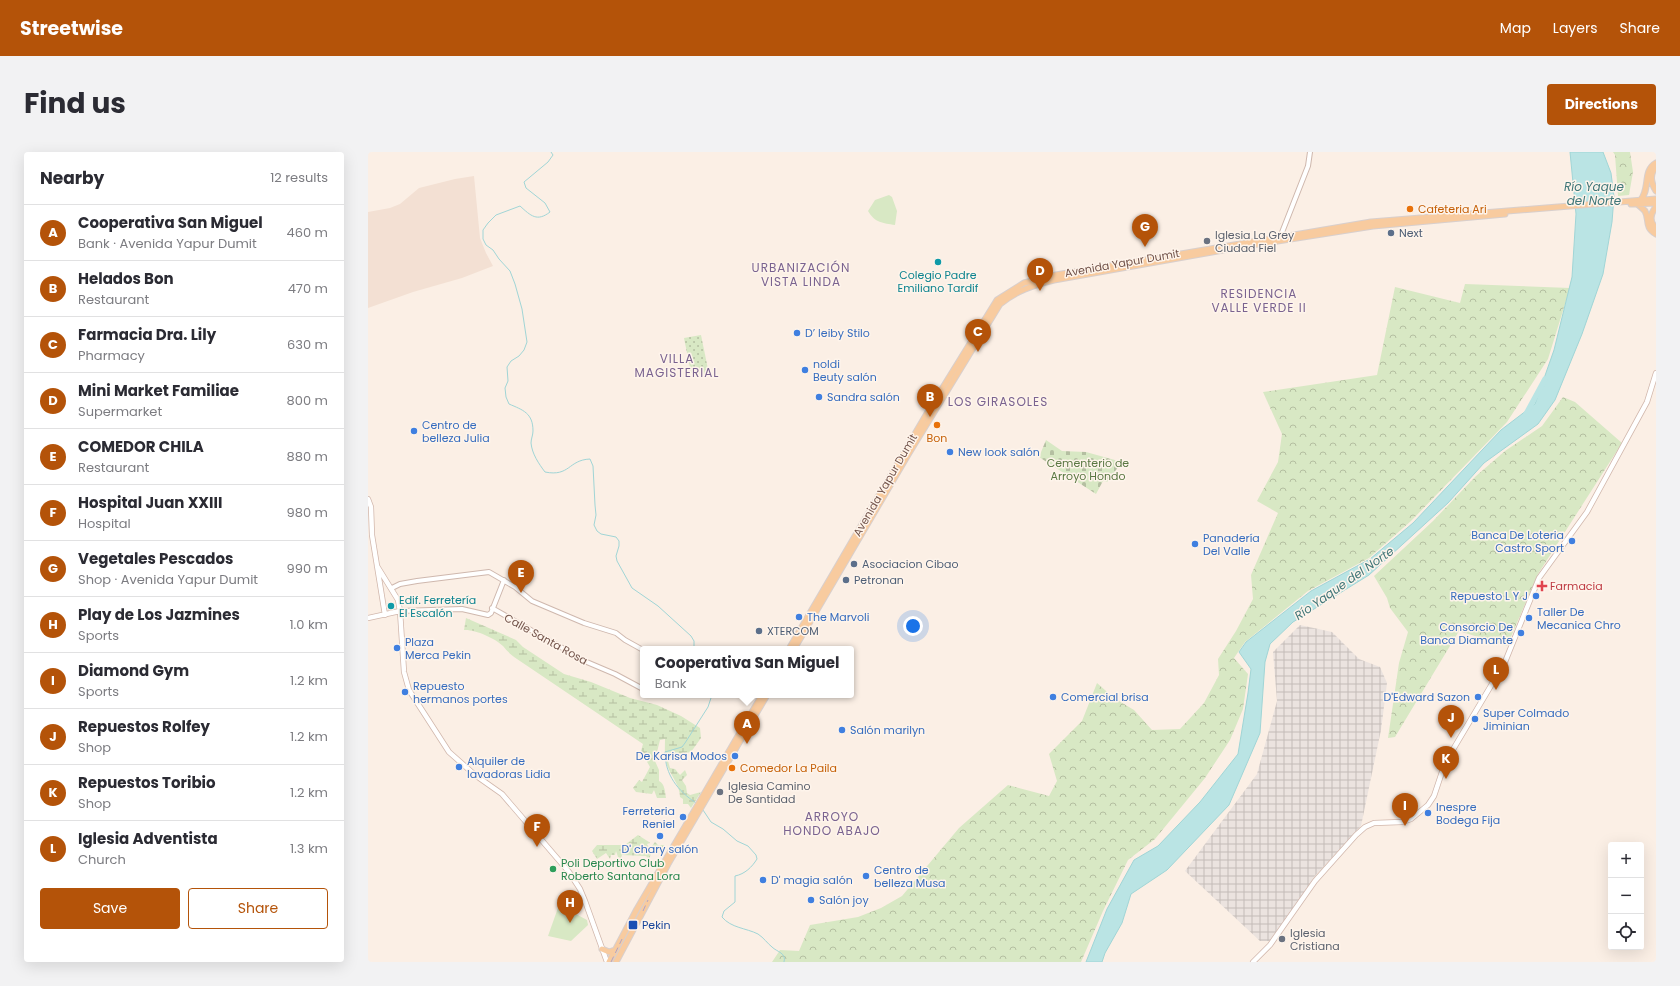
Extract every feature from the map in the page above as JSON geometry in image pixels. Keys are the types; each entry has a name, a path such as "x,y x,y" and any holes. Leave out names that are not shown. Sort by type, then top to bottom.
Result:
{"main road":[{"path":"1656,163 1650,167 1647,173 1645,195 1637,202 1644,210 1651,230 1656,234"},
{"path":"1656,167 1652,174 1652,181 1656,191"},
{"name":"Avenida Yapur Dumit","path":"796,646 909,453 1000,304 1023,289 1054,280 1348,225 1637,202 1656,199"},
{"name":"Avenida Yapur Dumit","path":"1637,202 1656,203"},
{"path":"1656,208 1652,212 1651,218 1653,226 1656,228"},
{"name":"Avenida Yapur Dumit","path":"791,646 927,413 997,300 1015,287 1040,278 1279,239"},
{"path":"1252,962 1270,945 1315,881 1356,835 1365,827 1374,823 1402,822 1411,819 1428,805 1434,796 1445,763 1505,662 1539,578 1586,512 1647,402 1656,372"},
{"path":"368,498 371,507 372,535 378,580 385,614"},
{"path":"376,566 392,588 398,600 404,672 407,685 412,696 449,752 474,775 502,794 569,872 580,889 608,962"},
{"path":"378,580 384,578"},
{"path":"368,618 400,611"},
{"path":"608,962 637,909 691,820 760,698"},
{"path":"704,797 765,698"},
{"path":"616,962 691,820"},
{"path":"602,949 609,952 615,950"}],"street":[{"path":"1279,239 1308,166 1310,152"},
{"path":"392,588 400,584 417,581 478,572 489,572 504,580 532,601 584,623 616,632 625,640 640,648"},
{"path":"400,611 462,609 488,615 504,580"},
{"name":"Calle Santa Rosa","path":"492,608 566,650 575,658 615,674 640,687"}],"shaded area":[{"path":"474,176 480,238 493,266 462,278 413,292 368,308 368,212 390,208 400,204 419,188"},
{"path":"1300,625 1332,632 1359,659 1380,667 1387,683 1381,730 1361,826 1315,876 1272,941 1260,941 1185,871 1257,774 1277,701 1273,652"}],"green space":[{"path":"1613,152 1630,152 1633,172 1629,195 1618,196 1615,155"},
{"path":"889,195 892,197 897,211 895,225 876,220 868,211 875,200"},
{"path":"1465,284 1570,288 1548,359 1507,422 1411,521 1369,558 1308,591 1245,642 1234,658 1248,674 1243,709 1230,740 1205,778 1155,839 1128,860 1103,911 1081,962 772,962 780,950 799,951 810,925 858,917 881,908 902,896 959,828 1008,785 1049,796 1057,781 1049,754 1082,721 1097,683 1114,698 1134,710 1152,730 1180,729 1204,703 1219,675 1218,659 1236,631 1253,599 1251,575 1278,513 1257,501 1278,462 1282,434 1263,392 1377,375 1395,287 1460,303"},
{"path":"701,335 709,374 691,373 684,338"},
{"path":"1563,397 1575,402 1622,443 1538,574 1507,646 1459,631 1395,737 1388,738 1399,663 1408,632 1390,608 1387,598 1374,576 1433,521 1476,476 1505,451 1542,426"},
{"name":"Cementerio de Arroyo Hondo","path":"1046,440 1062,451 1086,452 1122,462 1107,482 1103,481 1096,494 1039,457"},
{"path":"466,618 516,640 523,647 564,674 591,682 630,698 657,705 681,716 700,728 701,738 691,752 672,756 668,761 670,768 675,769 680,775 685,770 687,775 682,780 686,786 687,793 690,795 701,792 691,808 688,804 683,804 683,799 680,797 677,785 667,765 665,756 665,739 660,740 657,752 655,752 655,761 659,770 659,781 664,786 666,798 657,798 654,790 652,794 636,792 633,788 639,780 642,782 650,767 641,751 643,744 509,653 495,640 479,633 464,630"},
{"path":"638,835 650,843 647,844 648,846 652,846 655,842 658,845 664,845 665,847 647,849 648,853 651,854 649,859 646,856 622,855 621,858 618,857 616,851 615,855 611,855 610,859 606,853 597,859 592,851 597,845 626,844"},
{"path":"559,905 587,920 588,925 571,941 548,936"}],"water":[{"name":"Río Yaque del Norte","path":"1570,152 1603,152 1611,173 1614,197 1612,222 1603,274 1582,334 1555,400 1538,424 1484,463 1448,503 1369,575 1293,622 1270,644 1265,662 1260,733 1229,805 1167,870 1131,894 1122,923 1105,953 1102,962 1086,962 1107,909 1134,860 1158,846 1200,802 1238,754 1251,669 1239,652 1246,642 1311,591 1370,559 1413,523 1501,430 1535,404 1554,350 1572,277 1576,214"}],"waterway":[{"path":"551,152 553,155 548,162 524,182 526,188 545,203 550,212 538,217 531,215 520,206 496,215 483,230 483,239 486,245 493,250 510,271 522,309 527,342 524,350 519,356 511,361 507,367 508,381 505,388 506,397 509,404 523,410 529,416 533,425 531,442 533,451 536,459 545,472 559,472 577,462 590,459 593,466 596,515 594,525 597,531 601,534 616,537 619,541 616,556 617,561 632,588 658,606 691,636 694,641 694,646"},
{"name":"Río Yaque del Norte","path":"1526,414 1545,379"},
{"path":"696,803 678,788 674,782 667,768 665,752 682,747 708,707 711,698"},
{"path":"703,810 711,822 723,829 737,841 748,846 756,855 757,859 748,870 735,876 735,902 724,911 722,917 734,926 758,934 783,955 785,959 784,962"}],"railway":[{"path":"643,911 648,900"},
{"path":"611,962 622,939"}],"place":[{"name":"Cafeteria Ari","path":"1410,209"},
{"name":"Next","path":"1391,233"},
{"name":"Iglesia La Grey Ciudad Fiel","path":"1207,241"},
{"name":"Vegetales Pescados","path":"1145,247"},
{"name":"Colegio Padre Emiliano Tardif","path":"938,262"},
{"name":"Mini Market Familiae","path":"1040,291"},
{"name":"D’ leiby Stilo","path":"797,333"},
{"name":"Farmacia Dra. Lily","path":"978,352"},
{"name":"noldi Beuty salón","path":"805,370"},
{"name":"Sandra salón","path":"819,397"},
{"name":"Helados Bon","path":"930,417"},
{"name":"Bon","path":"937,425"},
{"name":"Centro de belleza Julia","path":"414,431"},
{"name":"New look salón","path":"950,452"},
{"name":"Banca De Loteria Castro Sport","path":"1572,541"},
{"name":"Panadería Del Valle","path":"1195,544"},
{"name":"Asociacion Cibao","path":"854,564"},
{"name":"Petronan","path":"846,580"},
{"name":"Farmacia","path":"1542,586"},
{"name":"COMEDOR CHILA","path":"521,593"},
{"name":"Repuesto L Y J","path":"1536,596"},
{"name":"Edif. Ferretería El Escalón","path":"391,606"},
{"name":"The Marvoli","path":"799,617"},
{"name":"Taller De Mecanica Chro","path":"1529,618"},
{"name":"XTERCOM","path":"759,631"},
{"name":"Consorcio De Banca Diamante","path":"1521,633"},
{"name":"Plaza Merca Pekin","path":"397,648"},
{"name":"Iglesia Adventista","path":"1496,690"},
{"name":"Repuesto hermanos portes","path":"405,692"},
{"name":"Comercial brisa","path":"1053,697"},
{"name":"D'Edward Sazon","path":"1478,697"},
{"name":"Super Colmado Jiminian","path":"1475,719"},
{"name":"Salón marilyn","path":"842,730"},
{"name":"Repuestos Rolfey","path":"1451,738"},
{"name":"Cooperativa San Miguel","path":"747,744"},
{"name":"De Karisa Modos","path":"735,756"},
{"name":"Alquiler de lavadoras Lidia","path":"459,767"},
{"name":"Comedor La Paila","path":"732,768"},
{"name":"Repuestos Toribio","path":"1446,779"},
{"name":"Iglesia Camino De Santidad","path":"720,792"},
{"name":"Inespre Bodega Fija","path":"1428,813"},
{"name":"Ferreteria Reniel","path":"683,817"},
{"name":"Diamond Gym","path":"1405,826"},
{"name":"D' chary salón","path":"660,836"},
{"name":"Hospital Juan XXIII","path":"537,847"},
{"name":"Poli Deportivo Club Roberto Santana Lora","path":"553,869"},
{"name":"Centro de belleza Musa","path":"866,876"},
{"name":"D' magia salón","path":"763,880"},
{"name":"Salón joy","path":"811,900"},
{"name":"Play de Los Jazmines","path":"570,923"},
{"name":"Pekin","path":"633,925"},
{"name":"Iglesia Cristiana","path":"1282,939"}],"district":[{"name":"URBANIZACIÓN VISTA LINDA","path":"801,274"},
{"name":"RESIDENCIA VALLE VERDE II","path":"1259,300"},
{"name":"VILLA MAGISTERIAL","path":"677,365"},
{"name":"LOS GIRASOLES","path":"998,401"},
{"name":"ARROYO HONDO ABAJO","path":"832,823"}]}
